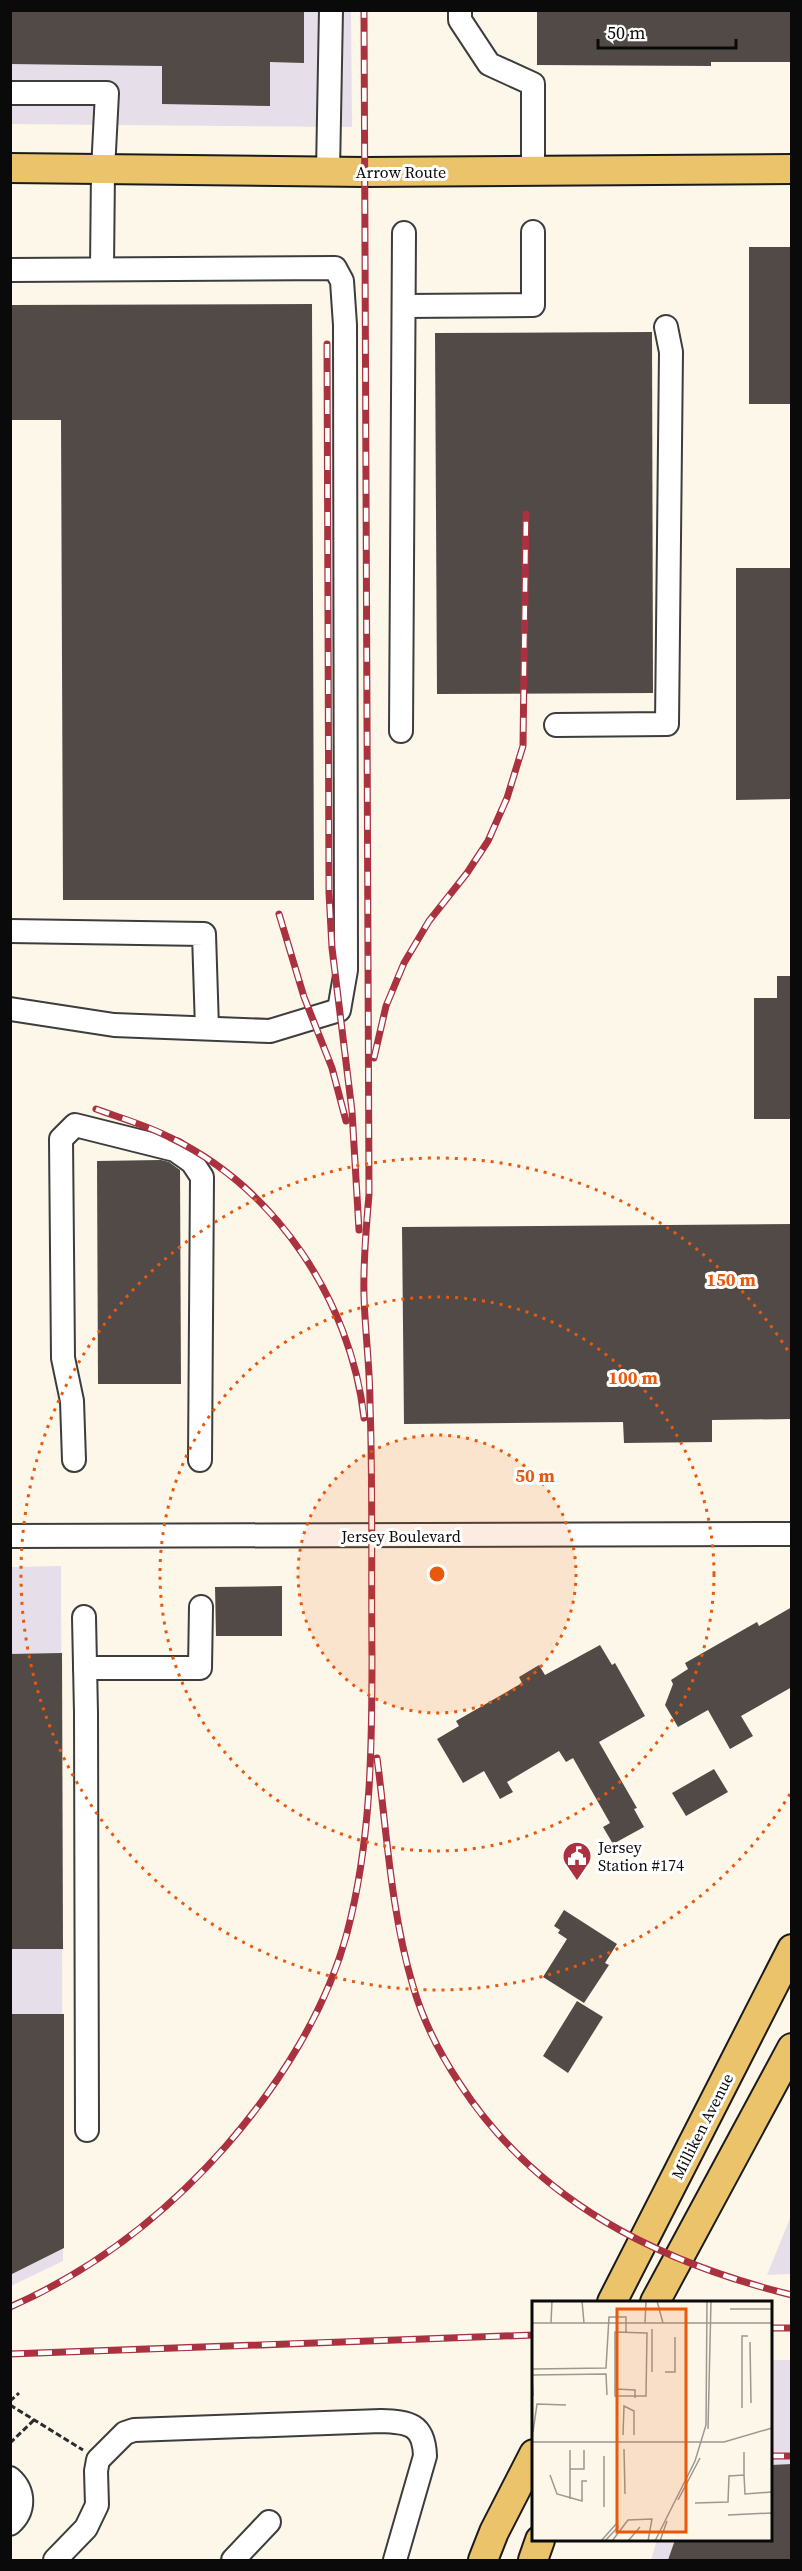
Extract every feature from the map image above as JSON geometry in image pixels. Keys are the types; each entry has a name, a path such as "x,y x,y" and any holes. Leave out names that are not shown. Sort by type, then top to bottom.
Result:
{"main road":[{"name":"Arrow Route","path":"10,168 328,171 792,170"},
{"name":"Milliken Avenue","path":"613,2301 792,1949"},
{"path":"656,2301 792,2048"},
{"path":"483,2560 494,2532 532,2458"},
{"path":"532,2560 540,2541"}],"street":[{"path":"328,171 331,10"},
{"path":"460,10 460,20 489,64 532,84 533,171"},
{"path":"10,93 107,93 103,170 102,269"},
{"path":"401,731 404,232"},
{"path":"404,306 533,305 533,232"},
{"path":"10,270 335,268 342,281 345,349 346,970 339,1010 270,1031 114,1025 10,1009"},
{"path":"556,725 667,724 671,351 666,327"},
{"path":"10,931 204,934 207,1028"},
{"path":"74,1460 72,1401 63,1358 61,1139 75,1125 175,1150 192,1162 202,1177 200,1460"},
{"name":"Jersey Boulevard","path":"10,1536 792,1534"},
{"path":"85,1668 200,1668 201,1607"},
{"path":"84,1617 79,1978 87,2130"},
{"path":"55,2560 86,2528 97,2505 98,2460 125,2433 134,2430 370,2421 405,2422 419,2430 425,2441 425,2456 395,2560"},
{"path":"10,2478 20,2491 22,2501 20,2511 10,2524"},
{"path":"233,2560 269,2522"}],"path":[{"path":"19,2393 10,2403 98,2460"},
{"path":"10,2443 34,2420"}],"shaded area":[{"path":"11,11 351,11 352,127 11,124"},
{"path":"61,1566 63,2261 11,2286 10,1567"},
{"path":"791,2216 791,2274 767,2275"},
{"path":"772,2360 791,2360 791,2560 651,2560 657,2541 772,2541"}],"building":[{"path":"10,10 304,10 304,63 270,62 270,106 162,104 162,66 10,64"},
{"path":"537,10 792,10 792,62 711,62 711,66 537,65"},
{"path":"749,247 792,247 792,404 749,404"},
{"path":"312,304 314,900 63,900 61,420 12,420 11,305"},
{"path":"652,332 653,693 437,694 435,333"},
{"path":"736,568 792,568 792,799 736,800"},
{"path":"777,976 792,976 792,1119 754,1119 754,998 777,998"},
{"path":"161,1160 169,1162 180,1170 181,1384 98,1384 97,1161"},
{"path":"792,1224 792,1419 712,1420 712,1442 624,1443 623,1422 404,1424 402,1227"},
{"path":"282,1586 282,1636 216,1636 215,1587"},
{"path":"792,1607 792,1687 741,1716 753,1736 730,1749 708,1710 678,1727 665,1705 673,1684 671,1680 688,1669 685,1663 757,1622 759,1626"},
{"path":"600,1645 612,1665 615,1663 645,1716 599,1742 637,1808 634,1809 644,1827 613,1844 603,1827 610,1823 573,1758 566,1762 559,1751 507,1782 513,1792 500,1799 484,1771 463,1783 437,1739 459,1726 456,1721 522,1683 519,1677 539,1665 545,1675"},
{"path":"62,1653 63,1949 10,1949 10,1654"},
{"path":"714,1769 728,1792 686,1816 672,1793"},
{"path":"564,1910 617,1944 605,1963 609,1965 584,2003 543,1977 567,1939 558,1933 560,1930 554,1926"},
{"path":"577,2001 603,2017 568,2073 543,2056"},
{"path":"10,2014 64,2014 64,2248 10,2275"},
{"path":"792,2464 792,2560 668,2560 675,2541 772,2541 772,2465"}],"railway":[{"path":"10,2307 71,2276 127,2238 179,2195 246,2123 298,2046 327,1991 347,1933 361,1865 370,1761 372,1657 371,1436 364,1283 369,1195 364,10"},
{"path":"327,344 329,892 332,948 352,1111 359,1230"},
{"path":"374,1058 386,1006 404,963 429,921 467,873 488,841 507,798 523,746 526,514"},
{"path":"279,914 304,997 332,1068 346,1121"},
{"path":"96,1109 169,1137 208,1159 243,1186 274,1217 302,1253 325,1291 343,1332 356,1374 364,1418"},
{"path":"377,1758 390,1873 413,1986 439,2049 460,2084 491,2126 526,2162 564,2194 605,2221 648,2245 694,2265 792,2295"},
{"path":"772,2328 792,2328"},
{"path":"10,2354 532,2335"},
{"path":"772,2456 792,2456"}],"place":[{"name":"Jersey Station #174","path":"577,1882"}]}
